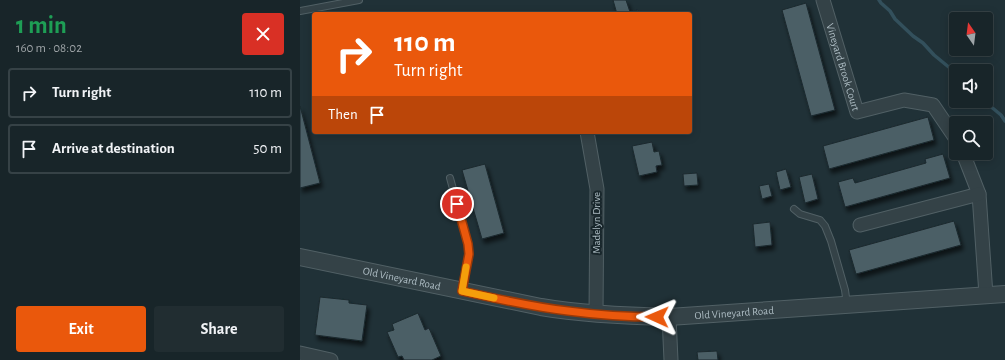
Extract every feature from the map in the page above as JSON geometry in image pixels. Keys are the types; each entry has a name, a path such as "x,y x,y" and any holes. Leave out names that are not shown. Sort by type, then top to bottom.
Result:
{"street":[{"name":"Vineyard Brook Court","path":"824,0 857,112 904,100 933,105 949,129"},
{"name":"Madelyn Drive","path":"587,134 597,190 596,314"},
{"path":"966,160 979,194 986,295"},
{"path":"860,225 979,194"},
{"name":"Old Vineyard Road","path":"300,257 541,307 596,314 633,316 669,317 1005,294"},
{"path":"669,317 671,360"},
{"path":"300,353 331,360"}],"lane":[{"path":"300,11 359,0"},
{"path":"450,178 468,244 469,254 462,291"},
{"path":"794,209 800,214 820,220 825,226 831,241 845,290 847,305"}],"building":[{"path":"613,0 626,0 630,12 616,12"},
{"path":"806,3 835,110 811,116 782,10"},
{"path":"300,106 320,183 300,188"},
{"path":"928,117 934,140 829,169 823,146"},
{"path":"652,142 654,152 659,151 662,165 656,166 657,172 639,176 632,146"},
{"path":"943,154 950,178 845,207 838,182 853,178 855,183 926,163 925,159"},
{"path":"485,164 504,233 482,239 462,170"},
{"path":"786,169 791,187 780,190 776,172"},
{"path":"697,173 698,185 684,186 683,174"},
{"path":"812,174 818,199 805,203 799,177"},
{"path":"769,184 772,196 762,199 759,186"},
{"path":"954,221 961,245 856,274 849,250"},
{"path":"770,222 772,245 755,247 753,224"},
{"path":"320,297 349,300 349,303 367,305 362,341 315,335"},
{"path":"418,313 425,330 429,328 441,356 432,360 404,360 402,356 398,357 387,332 394,330 392,324"},
{"path":"717,351 718,360 698,360 697,352"}],"waterway":[{"path":"879,0 890,11 895,19 949,67"},
{"path":"992,108 1001,115 1005,121"}],"slow traffic":[{"path":"466,267 462,291 494,298"}],"route":[{"path":"457,204 468,244 469,254 462,291 567,311 657,317"}]}
